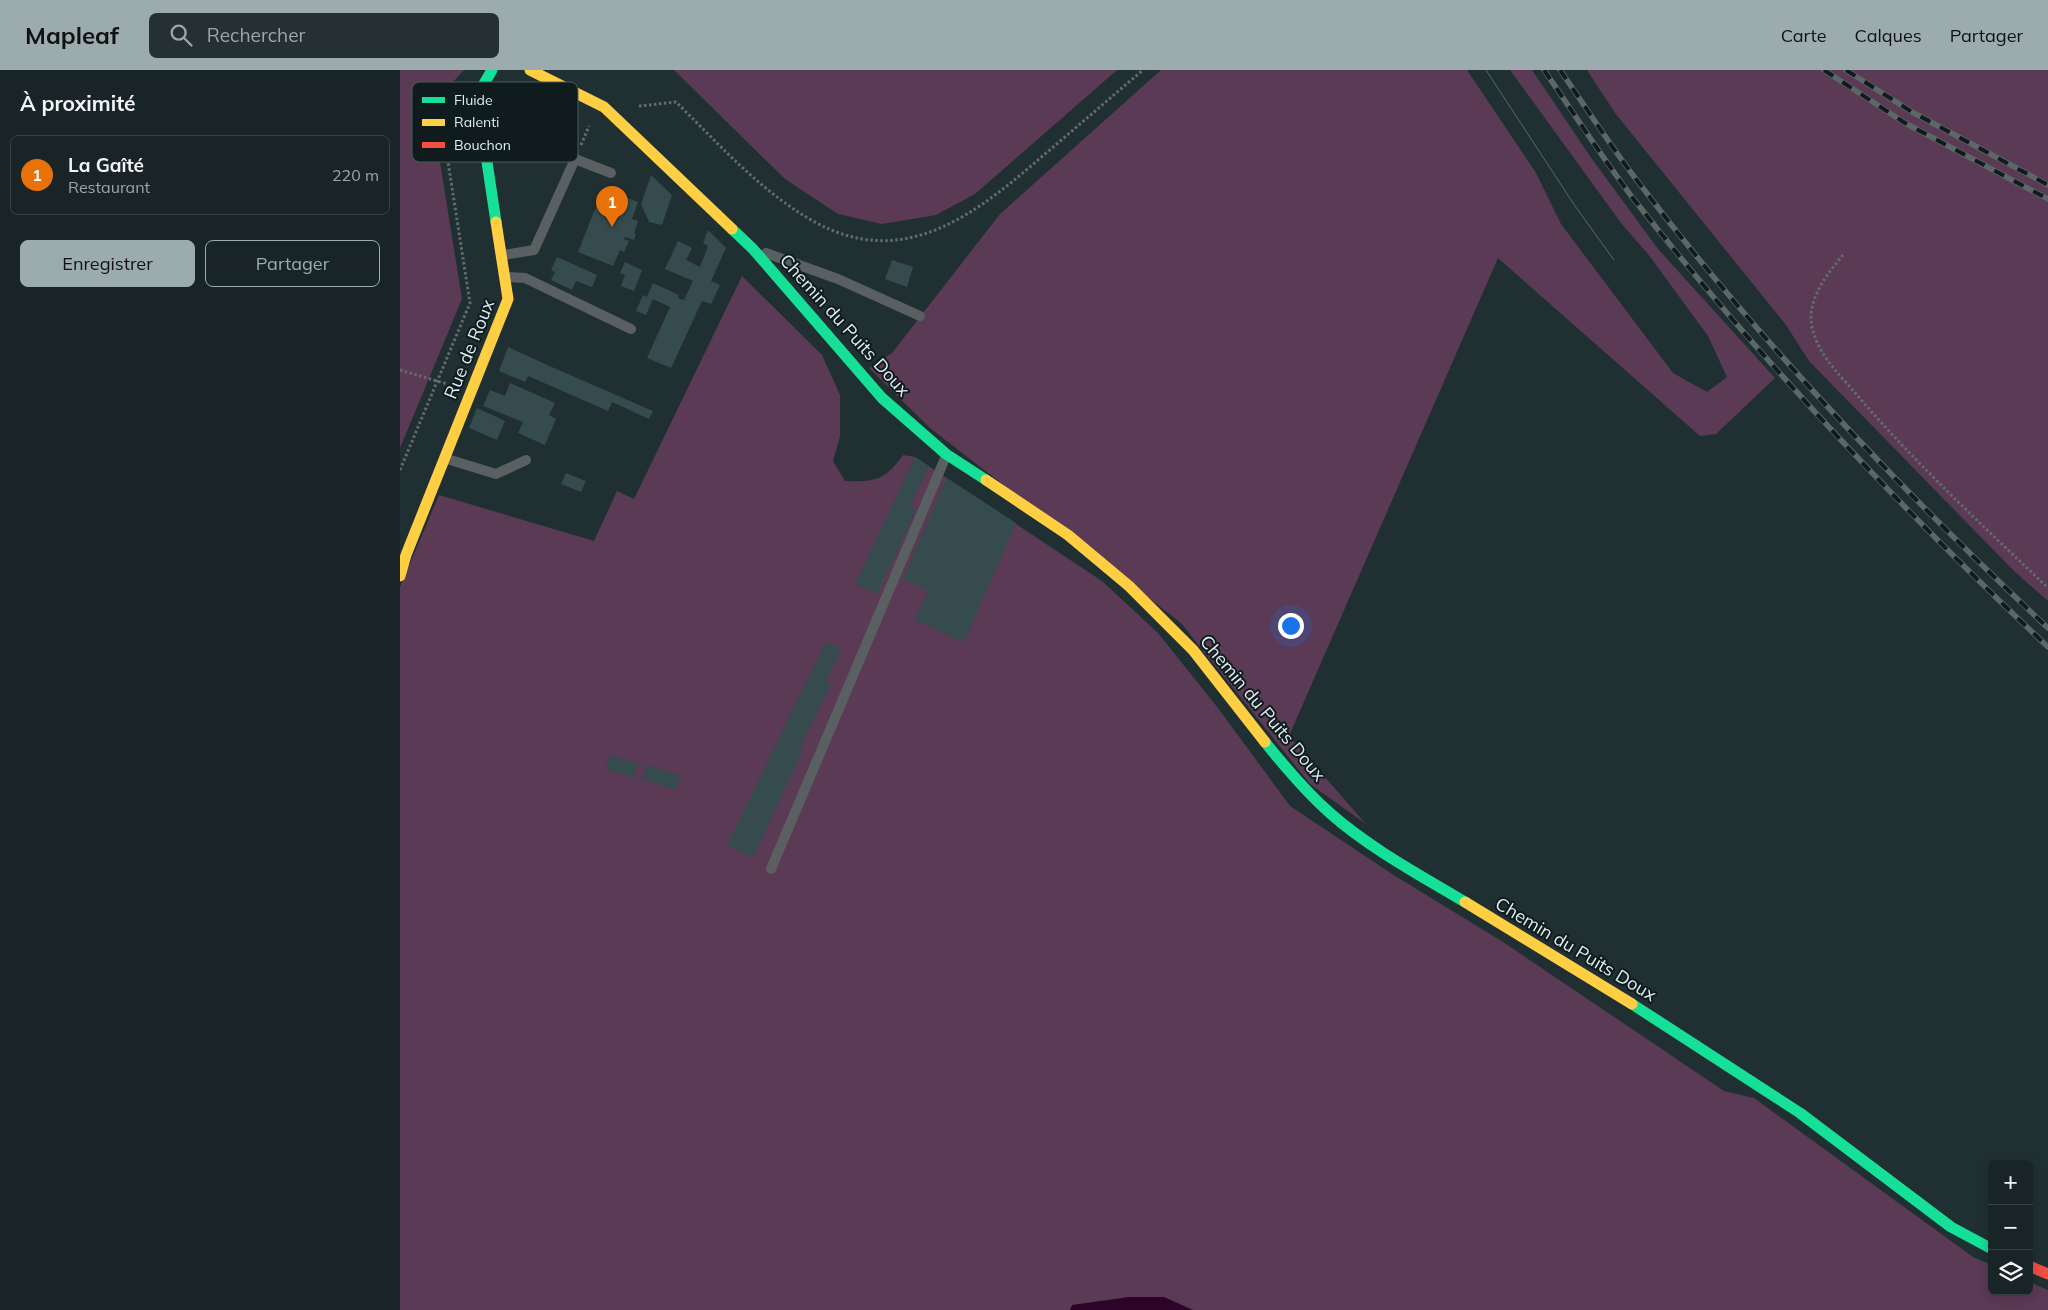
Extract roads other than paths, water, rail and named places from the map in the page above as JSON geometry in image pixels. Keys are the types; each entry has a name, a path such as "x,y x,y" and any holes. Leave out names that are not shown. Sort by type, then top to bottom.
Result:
{"street":[{"name":"Rue de Roux","path":"485,82 492,70"},
{"name":"Chemin du Puits Doux","path":"530,70 554,82"},
{"name":"Chemin du Puits Doux","path":"578,94 604,107 753,249 882,398 946,454 1068,535 1129,586 1193,650 1287,770 1332,815 1383,852 1664,1023 1800,1113 1951,1227 1988,1247"},
{"name":"Rue de Roux","path":"400,576 406,555 508,299 487,162"},
{"path":"2033,1268 2048,1274"}],"lane":[{"path":"578,160 611,173"},
{"path":"502,255 534,250 574,162"},
{"path":"753,249 838,279 920,316"},
{"path":"505,278 525,278 631,328"},
{"path":"771,869 946,454"},
{"path":"444,459 496,474 526,460"}],"tram line":[{"path":"1486,70 1575,206 1614,260"}],"railway":[{"path":"1544,70 1632,197 1729,316 1884,486 2048,647"},
{"path":"1560,70 1610,144 1642,187 1688,246 1785,361 1940,524 2048,628"},
{"path":"1824,70 1905,123 2048,199"},
{"path":"1846,70 1912,112 2048,185"}],"place":[{"name":"La Gaîté","path":"612,227"}]}
